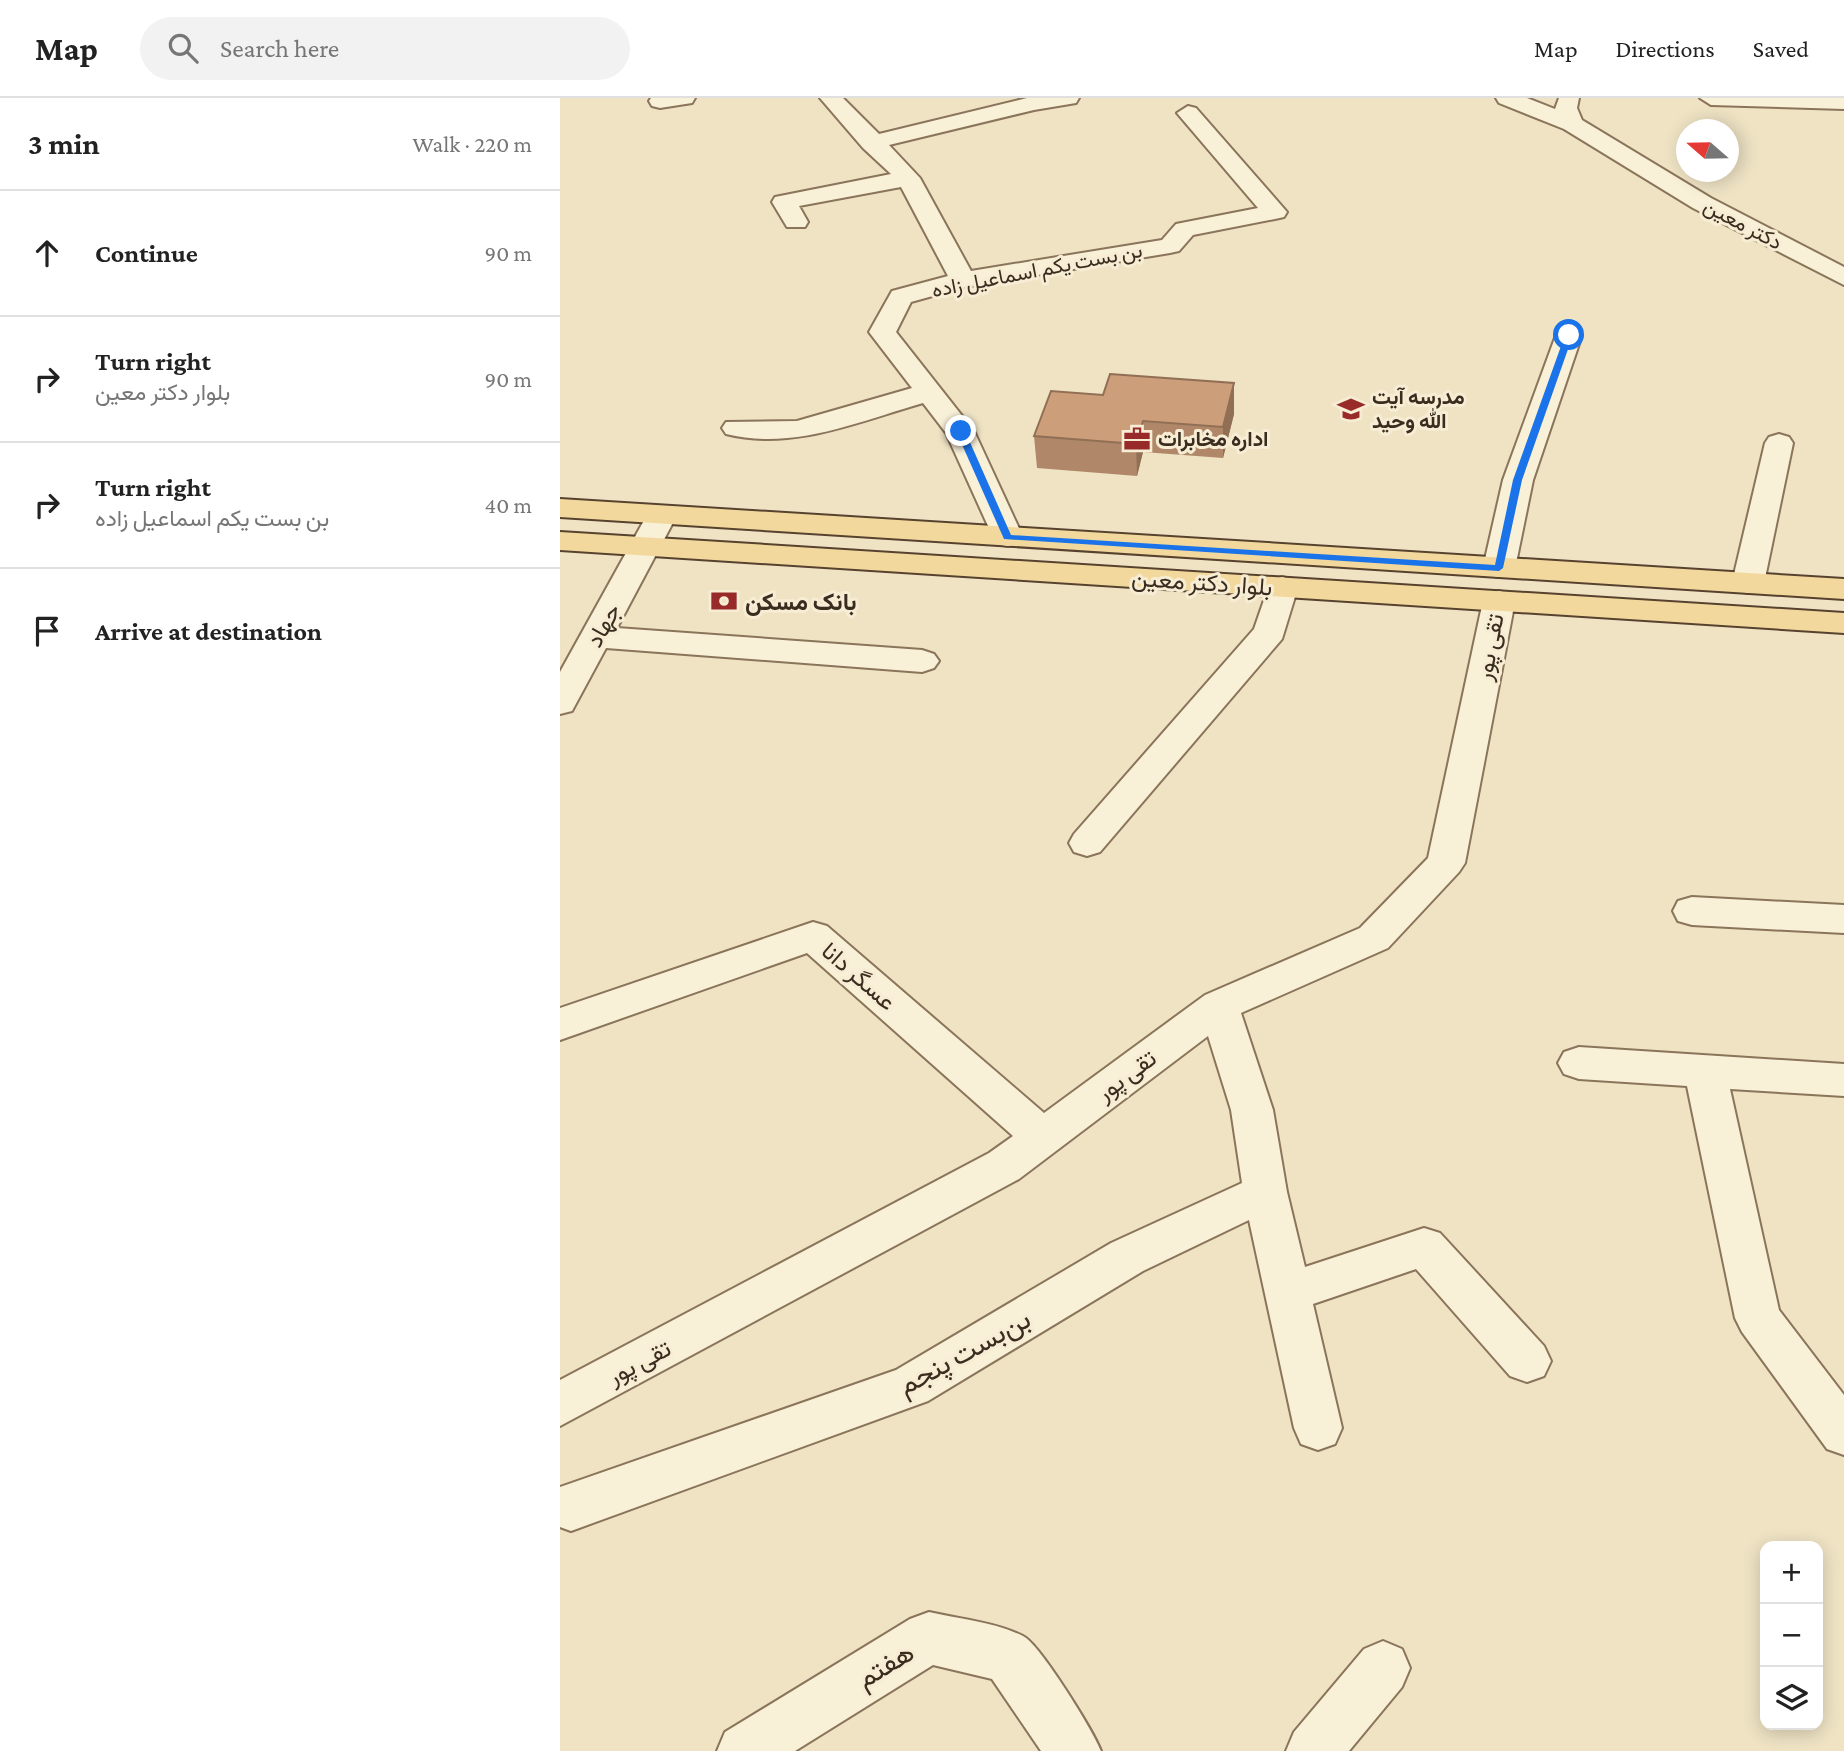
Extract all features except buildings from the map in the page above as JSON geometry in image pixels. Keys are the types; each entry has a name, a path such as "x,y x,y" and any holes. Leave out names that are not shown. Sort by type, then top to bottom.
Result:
{"main road":[{"name":"بلوار دکتر معین","path":"560,508 1007,537 1499,584 1844,623"},
{"name":"بلوار دکتر معین","path":"560,541 1282,587 1748,583 1844,589"}],"street":[{"path":"660,101 684,98"},
{"path":"831,98 871,143 908,178 963,280"},
{"path":"871,143 1034,103 1068,98"},
{"name":"دکتر معین","path":"1507,98 1572,124 1702,203 1844,277"},
{"path":"1569,98 1566,108 1572,124"},
{"path":"1711,98 1844,102"},
{"name":"بن بست یکم اسماعیل زاده","path":"1007,537 961,431 882,332 901,298 963,280 1170,246 1185,229 1275,212 1188,113"},
{"path":"796,222 784,202 908,178"},
{"name":"تقی پور","path":"560,1404 1004,1166 1219,1006 1374,938 1446,863 1518,480 1569,335"},
{"path":"736,428 798,430 929,392"},
{"path":"1748,583 1779,443"},
{"name":"جهاد","path":"560,703 662,516"},
{"path":"1087,843 1270,632 1282,587"},
{"path":"596,636 922,660"},
{"path":"1692,911 1844,919"},
{"name":"عسگر دانا","path":"560,1024 813,936 1043,1137"},
{"path":"1219,1006 1252,1110 1265,1192 1318,1428"},
{"path":"1579,1063 1844,1080"},
{"path":"1704,1071 1758,1318 1844,1433"},
{"name":"بن‌بست پنجم","path":"571,1507 911,1386 1127,1257 1265,1192"},
{"path":"1287,1293 1424,1247 1527,1361"},
{"name":"هفتم","path":"744,1751 929,1638 1008,1656 1074,1751"},
{"path":"1312,1751 1382,1668"}],"place":[{"name":"مدرسه آیت الله وحید","path":"1351,409"},
{"name":"اداره مخابرات","path":"1137,439"},
{"name":"بانک مسکن","path":"724,601"}],"route":[{"path":"961,431 1007,537 1499,568 1518,480 1569,335"}]}
